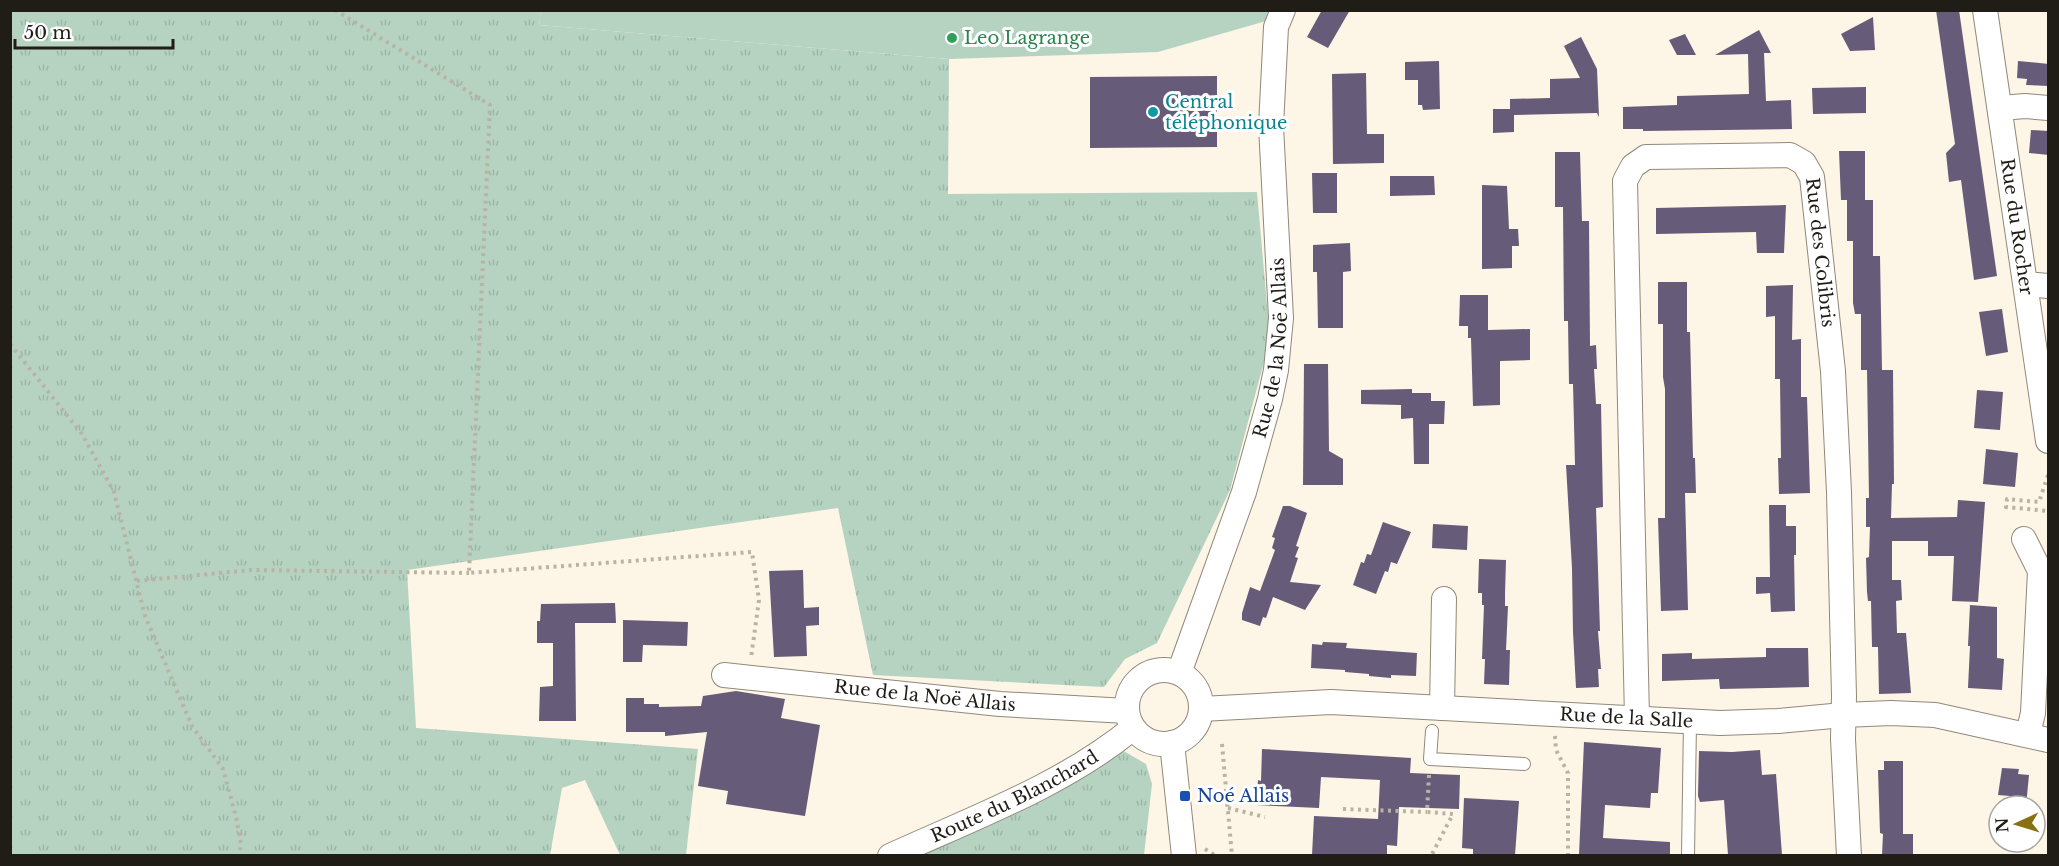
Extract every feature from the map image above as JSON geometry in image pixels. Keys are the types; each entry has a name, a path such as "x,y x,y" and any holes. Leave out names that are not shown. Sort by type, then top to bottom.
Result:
{"street":[{"name":"Rue de la Noë Allais","path":"1179,673 1244,492 1276,370 1281,318 1271,126 1276,27 1282,10"},
{"name":"Rue du Rocher","path":"1985,10 2001,108 2037,285 2049,441"},
{"path":"2001,108 2025,106 2049,108"},
{"name":"Rue des Colibris","path":"1637,718 1625,181 1633,166 1646,157 1790,155 1804,163 1812,177 1833,371 1839,492 1843,715 1849,855"},
{"path":"2024,539 2040,571 2033,713 2038,737"},
{"path":"1442,708 1444,599"},
{"path":"1160,671 1179,673 1195,688 1200,698 1201,709 1192,731 1183,739 1162,744 1143,738 1130,719 1128,698 1133,686 1142,677 1160,671"},
{"name":"Rue de la Noë Allais","path":"724,675 1130,719"},
{"name":"Rue de la Salle","path":"1201,709 1331,702 1690,722 1778,721 1891,713 1935,715 2038,737"},
{"name":"Route du Blanchard","path":"890,855 1044,786 1106,750 1130,719"},
{"path":"1172,743 1184,855"}],"lane":[{"path":"1688,855 1690,722"},
{"path":"1432,730 1430,759 1524,764"}],"path":[{"path":"336,10 490,105 468,573"},
{"path":"10,344 82,434 114,492 145,616 192,726 223,769 238,826 241,844 239,855"},
{"path":"2049,475 2039,502 2007,499 2006,507 2049,511"},
{"path":"137,581 250,570 468,573 752,552 759,600 748,676"},
{"path":"1555,714 1556,750 1568,773 1568,855"},
{"path":"1222,744 1232,855"},
{"path":"1427,812 1430,759"},
{"path":"1228,808 1265,817"},
{"path":"1343,809 1453,814 1431,855"}],"green space":[{"name":"Leo Lagrange","path":"541,10 1268,11 1266,21 1158,52 949,59 539,25"},
{"path":"10,11 541,11 539,25 949,59 948,194 1257,192 1270,339 1230,490 1157,643 1125,659 1104,687 873,675 838,508 407,570 416,728 698,749 686,855 620,855 585,780 562,788 550,855 11,855"},
{"path":"1122,750 1146,764 1152,784 1144,855 918,856"}],"building":[{"path":"1322,10 1350,10 1328,48 1307,37"},
{"path":"1936,10 1959,10 1997,276 1974,280 1961,180 1949,182 1946,153 1955,144"},
{"path":"1873,17 1875,50 1850,51 1841,34"},
{"path":"1759,30 1771,53 1764,53 1766,101 1791,100 1792,129 1643,131 1643,129 1623,129 1623,107 1677,105 1677,96 1749,94 1748,54 1715,55"},
{"path":"1685,34 1696,55 1677,55 1669,40"},
{"path":"1581,37 1597,69 1599,117 1597,113 1514,115 1514,132 1493,133 1493,109 1510,109 1510,99 1550,98 1550,79 1580,78 1564,46"},
{"path":"1439,61 1440,109 1423,110 1422,105 1418,105 1418,80 1405,80 1405,62"},
{"path":"2018,61 2049,64 2049,86 2026,85 2027,79 2017,78"},
{"path":"1366,73 1367,134 1384,134 1384,163 1333,164 1332,74"},
{"name":"Central téléphonique","path":"1217,76 1217,147 1090,148 1090,77"},
{"path":"1866,87 1866,113 1813,114 1812,88"},
{"path":"2031,130 2049,131 2049,155 2029,153"},
{"path":"1839,151 1865,151 1865,200 1873,200 1873,256 1880,256 1882,370 1893,370 1894,484 1892,484 1891,518 1957,517 1958,500 1985,502 1978,602 1952,601 1954,556 1928,556 1928,541 1892,541 1892,580 1901,580 1902,600 1896,601 1897,633 1906,633 1911,693 1879,694 1878,647 1872,647 1871,601 1868,601 1866,558 1869,557 1870,527 1866,527 1866,498 1869,498 1867,370 1861,370 1861,314 1855,314 1853,303 1853,241 1847,241 1847,200 1841,200"},
{"path":"1555,152 1580,152 1582,221 1589,221 1590,346 1596,345 1597,369 1594,369 1596,404 1601,404 1603,507 1596,508 1600,631 1598,631 1601,669 1598,669 1599,687 1576,688 1566,465 1575,465 1573,384 1569,384 1568,321 1564,321 1563,207 1555,207"},
{"path":"1312,173 1337,173 1337,213 1313,213"},
{"path":"1390,176 1434,176 1435,195 1390,196"},
{"path":"1482,185 1507,186 1509,229 1518,229 1519,246 1512,246 1512,268 1482,269"},
{"path":"1786,205 1784,253 1757,253 1756,232 1656,234 1656,208"},
{"path":"1350,243 1351,271 1343,272 1343,328 1318,328 1317,272 1313,272 1313,245"},
{"path":"1658,282 1687,282 1687,332 1690,332 1696,493 1685,493 1688,610 1661,611 1658,518 1665,518 1665,389 1663,324 1658,324"},
{"path":"1793,285 1792,340 1801,339 1801,397 1807,397 1810,493 1779,494 1780,379 1775,379 1775,316 1766,317 1766,286"},
{"path":"1460,295 1488,295 1488,330 1530,329 1530,360 1500,361 1500,405 1473,406 1471,338 1468,338 1468,326 1459,326"},
{"path":"2002,309 2008,352 1986,356 1979,312"},
{"path":"1304,364 1328,364 1329,451 1343,459 1343,485 1303,485"},
{"path":"1412,389 1412,393 1431,393 1431,401 1445,401 1444,424 1429,424 1429,464 1414,464 1413,418 1401,419 1401,405 1361,404 1361,390"},
{"path":"1977,390 2003,392 2000,430 1974,428"},
{"path":"1986,449 2018,453 2015,487 1983,484"},
{"path":"1769,505 1786,505 1786,526 1796,526 1795,611 1771,612 1770,593 1756,594 1756,577 1770,577"},
{"path":"1283,506 1290,506 1307,513 1296,546 1299,547 1295,557 1298,558 1290,582 1321,585 1305,610 1273,597 1266,618 1263,617 1260,626 1242,620 1242,613 1250,587 1260,591 1275,550 1272,548 1275,538 1272,537"},
{"path":"1383,522 1411,532 1397,564 1391,562 1376,594 1353,585 1361,562 1364,563 1367,554 1371,555"},
{"path":"1433,524 1468,526 1467,550 1432,548"},
{"path":"1479,559 1506,560 1505,606 1508,606 1506,650 1510,650 1509,685 1484,684 1485,659 1482,659 1484,605 1482,605 1482,593 1478,593"},
{"path":"803,570 804,608 819,607 819,625 806,626 807,656 774,657 769,571"},
{"path":"615,603 616,623 575,623 576,721 539,721 540,687 553,686 553,643 537,643 537,621 540,621 541,604"},
{"path":"1970,605 1997,607 1997,658 2004,659 2002,690 1968,688"},
{"path":"623,620 688,622 687,646 643,645 642,662 623,662"},
{"path":"1323,642 1347,643 1346,648 1417,653 1416,676 1391,675 1391,678 1345,672 1345,670 1311,668 1312,644 1322,645"},
{"path":"1766,648 1808,648 1809,687 1720,689 1719,679 1662,681 1662,654 1692,653 1692,659 1766,657"},
{"path":"736,691 785,699 781,718 820,725 805,816 726,804 728,791 698,786 707,732 665,736 665,732 626,732 626,698 644,698 644,704 659,704 659,707 701,706 703,696"},
{"path":"1584,742 1661,748 1658,793 1651,793 1650,808 1605,805 1603,838 1670,842 1670,855 1579,855"},
{"path":"1262,749 1411,758 1410,773 1460,775 1459,809 1399,807 1397,846 1387,845 1387,855 1312,855 1314,816 1378,819 1380,780 1321,777 1319,808 1256,805 1258,780 1261,781"},
{"path":"1760,750 1762,775 1776,774 1782,855 1728,855 1724,800 1700,802 1698,796 1699,751"},
{"path":"1884,761 1903,761 1903,834 1913,834 1913,855 1882,855 1883,834 1880,833 1878,770 1884,770"},
{"path":"2002,768 2019,769 2018,774 2029,775 2027,794 1998,794"},
{"path":"1464,798 1519,801 1515,855 1473,855 1473,849 1462,848"}],"place":[{"name":"Leo Lagrange","path":"952,38"},
{"name":"Central téléphonique","path":"1153,112"},
{"name":"Noé Allais","path":"1185,796"}]}
